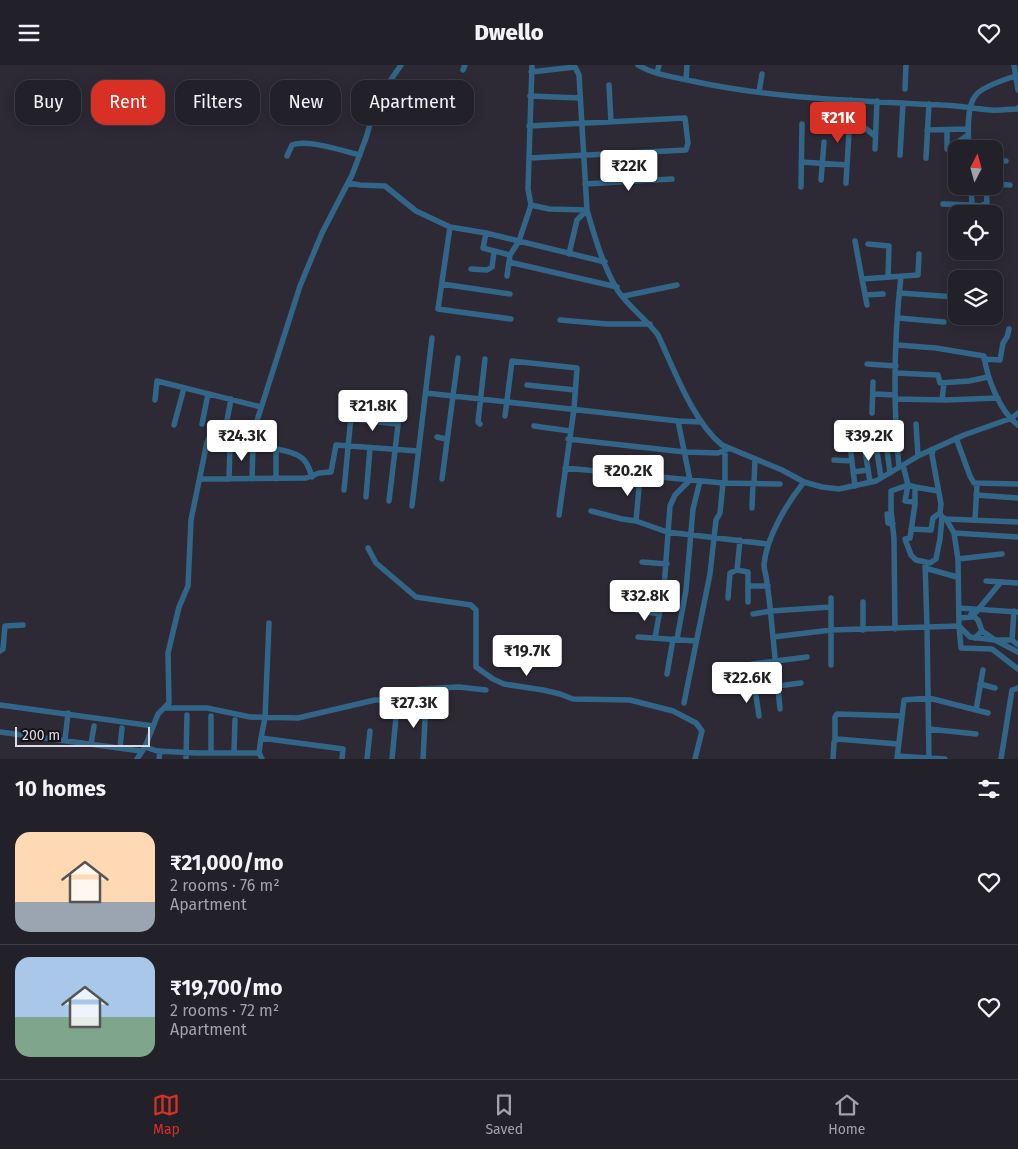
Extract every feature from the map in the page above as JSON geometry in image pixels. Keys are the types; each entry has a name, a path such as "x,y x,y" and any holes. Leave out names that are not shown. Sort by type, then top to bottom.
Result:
{"street":[{"path":"136,759 143,749 158,714 169,703 168,653 179,607 188,586 191,520 207,442 211,433 255,427 300,286 322,233 360,155 376,100 401,65"},
{"path":"507,276 510,255 519,241 531,205 528,189 532,65"},
{"path":"638,65 657,73 686,80 759,92 827,99 929,104 993,110 1018,108 1018,113"},
{"path":"657,73 659,65"},
{"path":"686,80 687,65"},
{"path":"905,89 906,65"},
{"path":"1014,65 1018,90"},
{"path":"532,73 575,67 579,75 587,210 604,263 617,287 658,335 700,422 727,450 782,470 804,482 839,489 881,478 918,456 1009,419 1018,413"},
{"path":"759,92 762,74"},
{"path":"968,140 970,108 976,94 1003,80 1015,77"},
{"path":"609,85 611,122"},
{"path":"530,96 580,98"},
{"path":"826,117 827,99"},
{"path":"846,183 851,100"},
{"path":"875,149 878,101"},
{"path":"900,155 903,103"},
{"path":"926,158 929,104"},
{"path":"850,116 876,136"},
{"path":"529,126 685,118 688,143 686,150 529,158"},
{"path":"800,187 802,124"},
{"path":"927,130 968,132"},
{"path":"947,130 947,149 968,132"},
{"path":"821,179 824,142"},
{"path":"287,156 292,145 298,143 313,144 360,155"},
{"path":"801,161 846,165"},
{"path":"585,184 672,179"},
{"path":"348,183 385,185 416,211 450,227 486,233 604,263"},
{"path":"1003,185 1010,185"},
{"path":"943,204 972,205 971,195"},
{"path":"982,205 987,203 987,195"},
{"path":"531,205 549,209 587,210"},
{"path":"569,254 577,220 587,210"},
{"path":"450,227 438,309 511,319"},
{"path":"486,233 483,248 510,255"},
{"path":"855,241 867,305"},
{"path":"868,244 889,246 888,277"},
{"path":"471,269 487,270 492,267 494,251"},
{"path":"862,279 918,275 919,253"},
{"path":"509,262 617,287"},
{"path":"901,276 896,365 895,430 901,466 908,485 905,501 915,502"},
{"path":"442,284 510,294"},
{"path":"624,296 677,285"},
{"path":"899,293 948,296"},
{"path":"865,295 883,294"},
{"path":"898,318 944,322"},
{"path":"560,320 607,324 650,324"},
{"path":"984,359 1000,360 1003,343 1008,337 1009,329"},
{"path":"412,506 432,338"},
{"path":"897,345 984,356 988,377 998,398 1009,419 1018,425"},
{"path":"442,479 458,358"},
{"path":"480,424 478,422 485,359"},
{"path":"505,416 512,361 577,368 574,409 568,439 559,515"},
{"path":"867,364 896,365"},
{"path":"896,373 938,375 940,383 969,381 988,377"},
{"path":"155,401 157,381 261,407"},
{"path":"872,413 873,382"},
{"path":"942,400 944,383"},
{"path":"527,385 575,390"},
{"path":"174,425 184,388"},
{"path":"202,424 208,393"},
{"path":"426,393 700,422"},
{"path":"874,394 942,400 998,398"},
{"path":"344,490 353,395 370,395 401,400 389,501"},
{"path":"225,431 231,399"},
{"path":"352,419 397,424"},
{"path":"678,421 690,481"},
{"path":"916,423 918,456"},
{"path":"534,426 570,431"},
{"path":"437,437 446,439"},
{"path":"849,438 855,486"},
{"path":"568,439 685,452 718,453 727,450"},
{"path":"956,439 970,477 976,484 975,520"},
{"path":"886,443 890,473"},
{"path":"864,444 870,482"},
{"path":"229,479 230,445 276,449 296,454 304,459 312,477"},
{"path":"200,479 312,477 319,473 331,472 336,445 418,451"},
{"path":"876,445 881,478"},
{"path":"252,479 253,446"},
{"path":"366,497 370,447"},
{"path":"276,449 276,479"},
{"path":"684,703 710,574 716,520 720,513 727,450"},
{"path":"925,565 936,559 942,516 932,455 933,450"},
{"path":"752,508 755,459"},
{"path":"834,460 852,461"},
{"path":"565,468 690,481 780,484"},
{"path":"853,472 868,470"},
{"path":"636,521 640,476"},
{"path":"655,638 667,563 667,532 670,506 675,495 690,481"},
{"path":"667,674 686,590 692,509 700,481"},
{"path":"780,709 771,611 764,567 767,544 797,490 804,482"},
{"path":"976,484 1018,484"},
{"path":"896,629 891,491 908,485 938,491"},
{"path":"894,539 910,538 915,487"},
{"path":"976,495 1018,498"},
{"path":"591,511 636,521 667,532 767,544"},
{"path":"622,519 637,511"},
{"path":"887,514 888,523 893,524"},
{"path":"942,516 954,533 958,559 957,577 961,648 992,649 1018,669"},
{"path":"911,529 931,530 934,518 942,516 1018,522"},
{"path":"954,533 1018,537"},
{"path":"905,539 911,555 916,560 957,577"},
{"path":"737,570 740,540"},
{"path":"368,548 376,563 416,597 471,605 476,609 476,667 493,679 504,685 542,690 573,699 630,700 672,711 696,723 702,731 695,759"},
{"path":"958,559 1002,553"},
{"path":"642,562 667,563"},
{"path":"925,565 929,758"},
{"path":"728,598 730,573 737,570 748,572 748,602"},
{"path":"986,581 1018,583"},
{"path":"959,618 973,615 1001,582"},
{"path":"748,586 768,586"},
{"path":"633,592 663,597"},
{"path":"831,665 832,598"},
{"path":"863,602 863,630"},
{"path":"753,614 831,607"},
{"path":"959,608 1016,612 1012,640"},
{"path":"967,609 978,620 982,631 995,640 1018,651"},
{"path":"635,610 659,614"},
{"path":"262,759 259,753 265,718 269,623"},
{"path":"0,651 3,649 5,626 24,625"},
{"path":"773,637 831,630 959,626 970,637 1012,640 1018,645"},
{"path":"975,638 982,631"},
{"path":"638,637 696,641"},
{"path":"752,664 807,657"},
{"path":"976,710 983,670"},
{"path":"747,690 801,683"},
{"path":"980,684 995,687"},
{"path":"164,708 207,708 250,717 298,718 375,700 397,700 418,689 459,687 486,690"},
{"path":"755,689 759,717"},
{"path":"1000,759 1012,690 1018,689"},
{"path":"945,759 897,758 904,700 929,698 988,713"},
{"path":"423,759 426,701"},
{"path":"0,705 153,726"},
{"path":"64,741 68,713"},
{"path":"833,759 835,717 837,714 902,716"},
{"path":"186,756 187,715"},
{"path":"211,716 211,753"},
{"path":"392,759 396,717"},
{"path":"234,753 235,720"},
{"path":"91,744 94,726"},
{"path":"120,748 122,728"},
{"path":"929,729 976,734"},
{"path":"367,759 370,731"},
{"path":"0,732 120,748 160,751 186,756 211,753 259,753"},
{"path":"261,738 344,749 342,759"},
{"path":"835,740 898,744"},
{"path":"158,759 160,751"}]}
